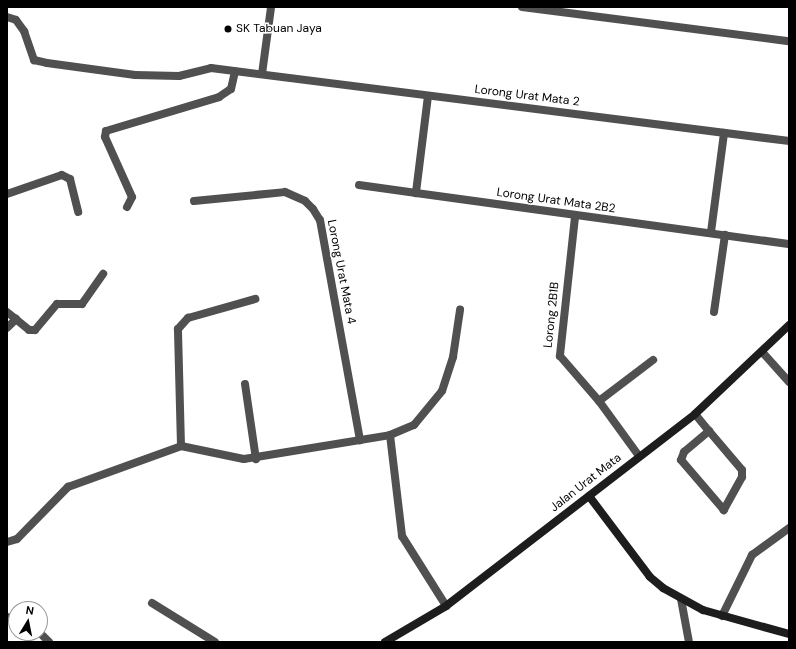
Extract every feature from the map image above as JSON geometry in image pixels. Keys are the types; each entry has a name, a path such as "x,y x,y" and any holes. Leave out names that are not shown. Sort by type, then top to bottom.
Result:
{"street":[{"path":"262,74 272,7"},
{"path":"522,7 789,41"},
{"name":"Lorong Urat Mata 2","path":"7,17 16,20 24,31 34,60 41,62 135,75 179,76 211,68 789,142"},
{"path":"127,207 132,197 105,137 106,131 219,97 232,89 235,71"},
{"path":"416,193 428,96"},
{"path":"711,232 724,133"},
{"path":"7,194 62,175 70,179 78,212"},
{"name":"Lorong Urat Mata 2B2","path":"359,185 575,217 711,232 789,244"},
{"name":"Lorong Urat Mata 4","path":"194,201 285,192 305,201 313,209 320,220 360,440"},
{"name":"Lorong 2B1B","path":"575,217 559,352 599,401 639,456"},
{"path":"714,312 724,235"},
{"path":"7,312 28,330 35,330 57,304 82,304 103,274"},
{"path":"181,446 178,329 188,318 256,299"},
{"path":"7,542 17,539 62,491 79,482 181,446 233,458 256,459 390,435 414,425 442,391 453,357 460,310"},
{"path":"7,328 16,319"},
{"name":"Jalan Urat Mata","path":"385,642 446,606 695,414 763,353 789,325"},
{"path":"763,353 789,382"},
{"path":"599,401 653,360"},
{"path":"245,384 256,459"},
{"path":"695,414 709,431 743,474 724,510 681,460 684,452 709,431"},
{"path":"390,435 402,536 446,606"},
{"path":"589,496 650,577 681,599 722,616 789,634"},
{"path":"722,616 752,555 789,528"},
{"path":"681,599 689,642"},
{"path":"152,603 214,642"}],"place":[{"name":"SK Tabuan Jaya","path":"228,29"}]}
